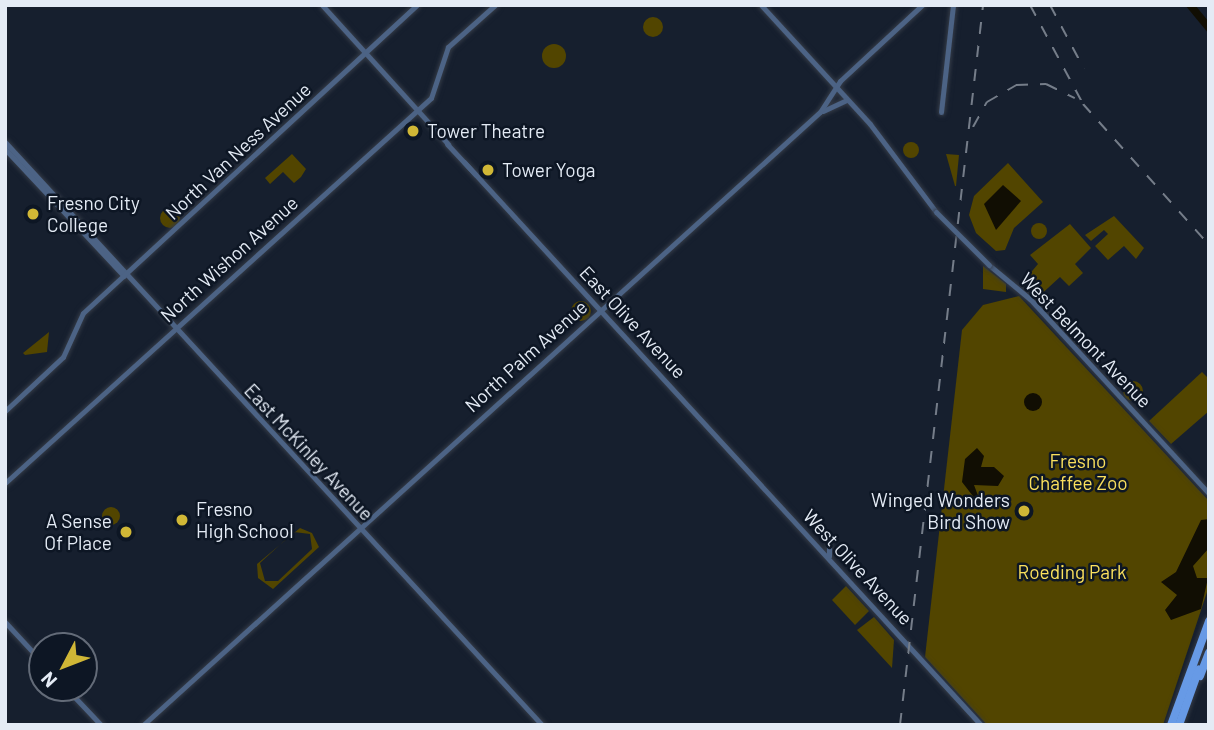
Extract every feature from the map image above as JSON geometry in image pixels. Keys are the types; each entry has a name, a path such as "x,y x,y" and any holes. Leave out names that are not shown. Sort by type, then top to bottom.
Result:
{"highway":[{"path":"1170,725 1184,694 1207,626 1209,612"},
{"path":"1180,721 1209,640"},
{"path":"1180,721 1209,653"}],"main road":[{"name":"East Olive Avenue","path":"322,5 710,430"},
{"name":"North Van Ness Avenue","path":"5,411 63,357 79,317 417,5"},
{"name":"North Wishon Avenue","path":"5,483 417,110 438,89 450,44 495,5"},
{"name":"West Belmont Avenue","path":"761,5 847,100 936,212 989,265 1030,299 1209,494"},
{"name":"North Palm Avenue","path":"143,725 820,113 835,87 922,5"},
{"path":"941,112 953,5"},
{"path":"820,113 847,100"},
{"name":"East McKinley Avenue","path":"5,142 125,275"},
{"name":"East McKinley Avenue","path":"5,149 542,725"},
{"path":"57,204 72,214"},
{"name":"West Olive Avenue","path":"710,430 981,725"},
{"path":"829,543 834,564"},
{"path":"5,622 28,647"},
{"path":"79,702 101,725"}],"green space":[{"path":"649,17 657,17 663,27 657,37 649,37 643,31 643,23"},
{"path":"554,44 562,48 566,56 562,64 554,68 546,64 542,56 546,48"},
{"path":"911,142 919,150 911,158 903,150"},
{"path":"292,154 306,169 301,177 294,183 283,172 270,184 265,178"},
{"path":"946,154 959,155 956,186 955,186"},
{"path":"1008,163 1043,202 1014,228 1005,250 996,251 976,233 969,215 974,196"},
{"path":"170,208 177,211 180,218 177,225 170,228 163,225 160,218 163,211"},
{"path":"1114,216 1144,248 1136,259 1124,246 1108,260 1095,246 1108,234 1104,230 1091,241 1085,235"},
{"path":"1039,223 1045,225 1045,237 1039,239 1033,237 1031,231 1033,225"},
{"path":"1070,224 1091,248 1075,264 1083,273 1069,286 1060,277 1036,299 1022,283 1038,264 1030,255"},
{"path":"983,266 1006,284 1006,292 983,289"},
{"name":"Roeding Park","path":"1019,296 1209,501 1209,586 1163,725 987,725 925,657 962,330 983,305"},
{"path":"581,301 588,304 591,311 588,318 581,321 574,318 571,311 574,304"},
{"path":"49,332 47,352 23,353"},
{"path":"1202,372 1209,379 1209,411 1171,444 1149,421"},
{"path":"1133,381 1140,384 1143,391 1140,398 1133,401 1126,398 1123,391 1126,384"},
{"path":"111,507 117,510 120,516 117,522 111,525 105,522 102,516 105,510"},
{"path":"300,528 312,533 319,547 273,589 258,578 257,564 280,545 260,563 265,581 278,581 312,549 310,534 295,532"},
{"path":"846,586 869,611 855,625 832,600"},
{"path":"874,617 894,640 892,668 857,630"}],"shaded area":[{"path":"1185,5 1195,5 1209,22 1209,34"},
{"path":"1003,185 1021,201 996,230 984,204"},
{"path":"1029,393 1037,393 1042,402 1040,409 1029,411 1024,406 1024,398"},
{"path":"977,448 984,456 981,467 994,467 1004,476 998,486 974,485 983,509 962,482 965,459"},
{"path":"1209,519 1209,548 1193,566 1197,578 1208,578 1201,609 1171,620 1165,610 1177,595 1161,582 1176,572 1201,520"}],"railway":[{"path":"900,725 983,5"},
{"path":"1030,5 1083,104 1209,245"},
{"path":"1050,5 1084,69"},
{"path":"973,127 987,102 1016,85 1046,84 1075,98"}],"place":[{"name":"Tower Theatre","path":"413,131"},
{"name":"Tower Yoga","path":"488,170"},
{"name":"Fresno City College","path":"33,214"},
{"name":"Winged Wonders Bird Show","path":"1024,511"},
{"name":"Fresno High School","path":"182,520"},
{"name":"A Sense Of Place","path":"126,532"}],"park label":[{"name":"Fresno Chaffee Zoo","path":"1078,472"}]}
